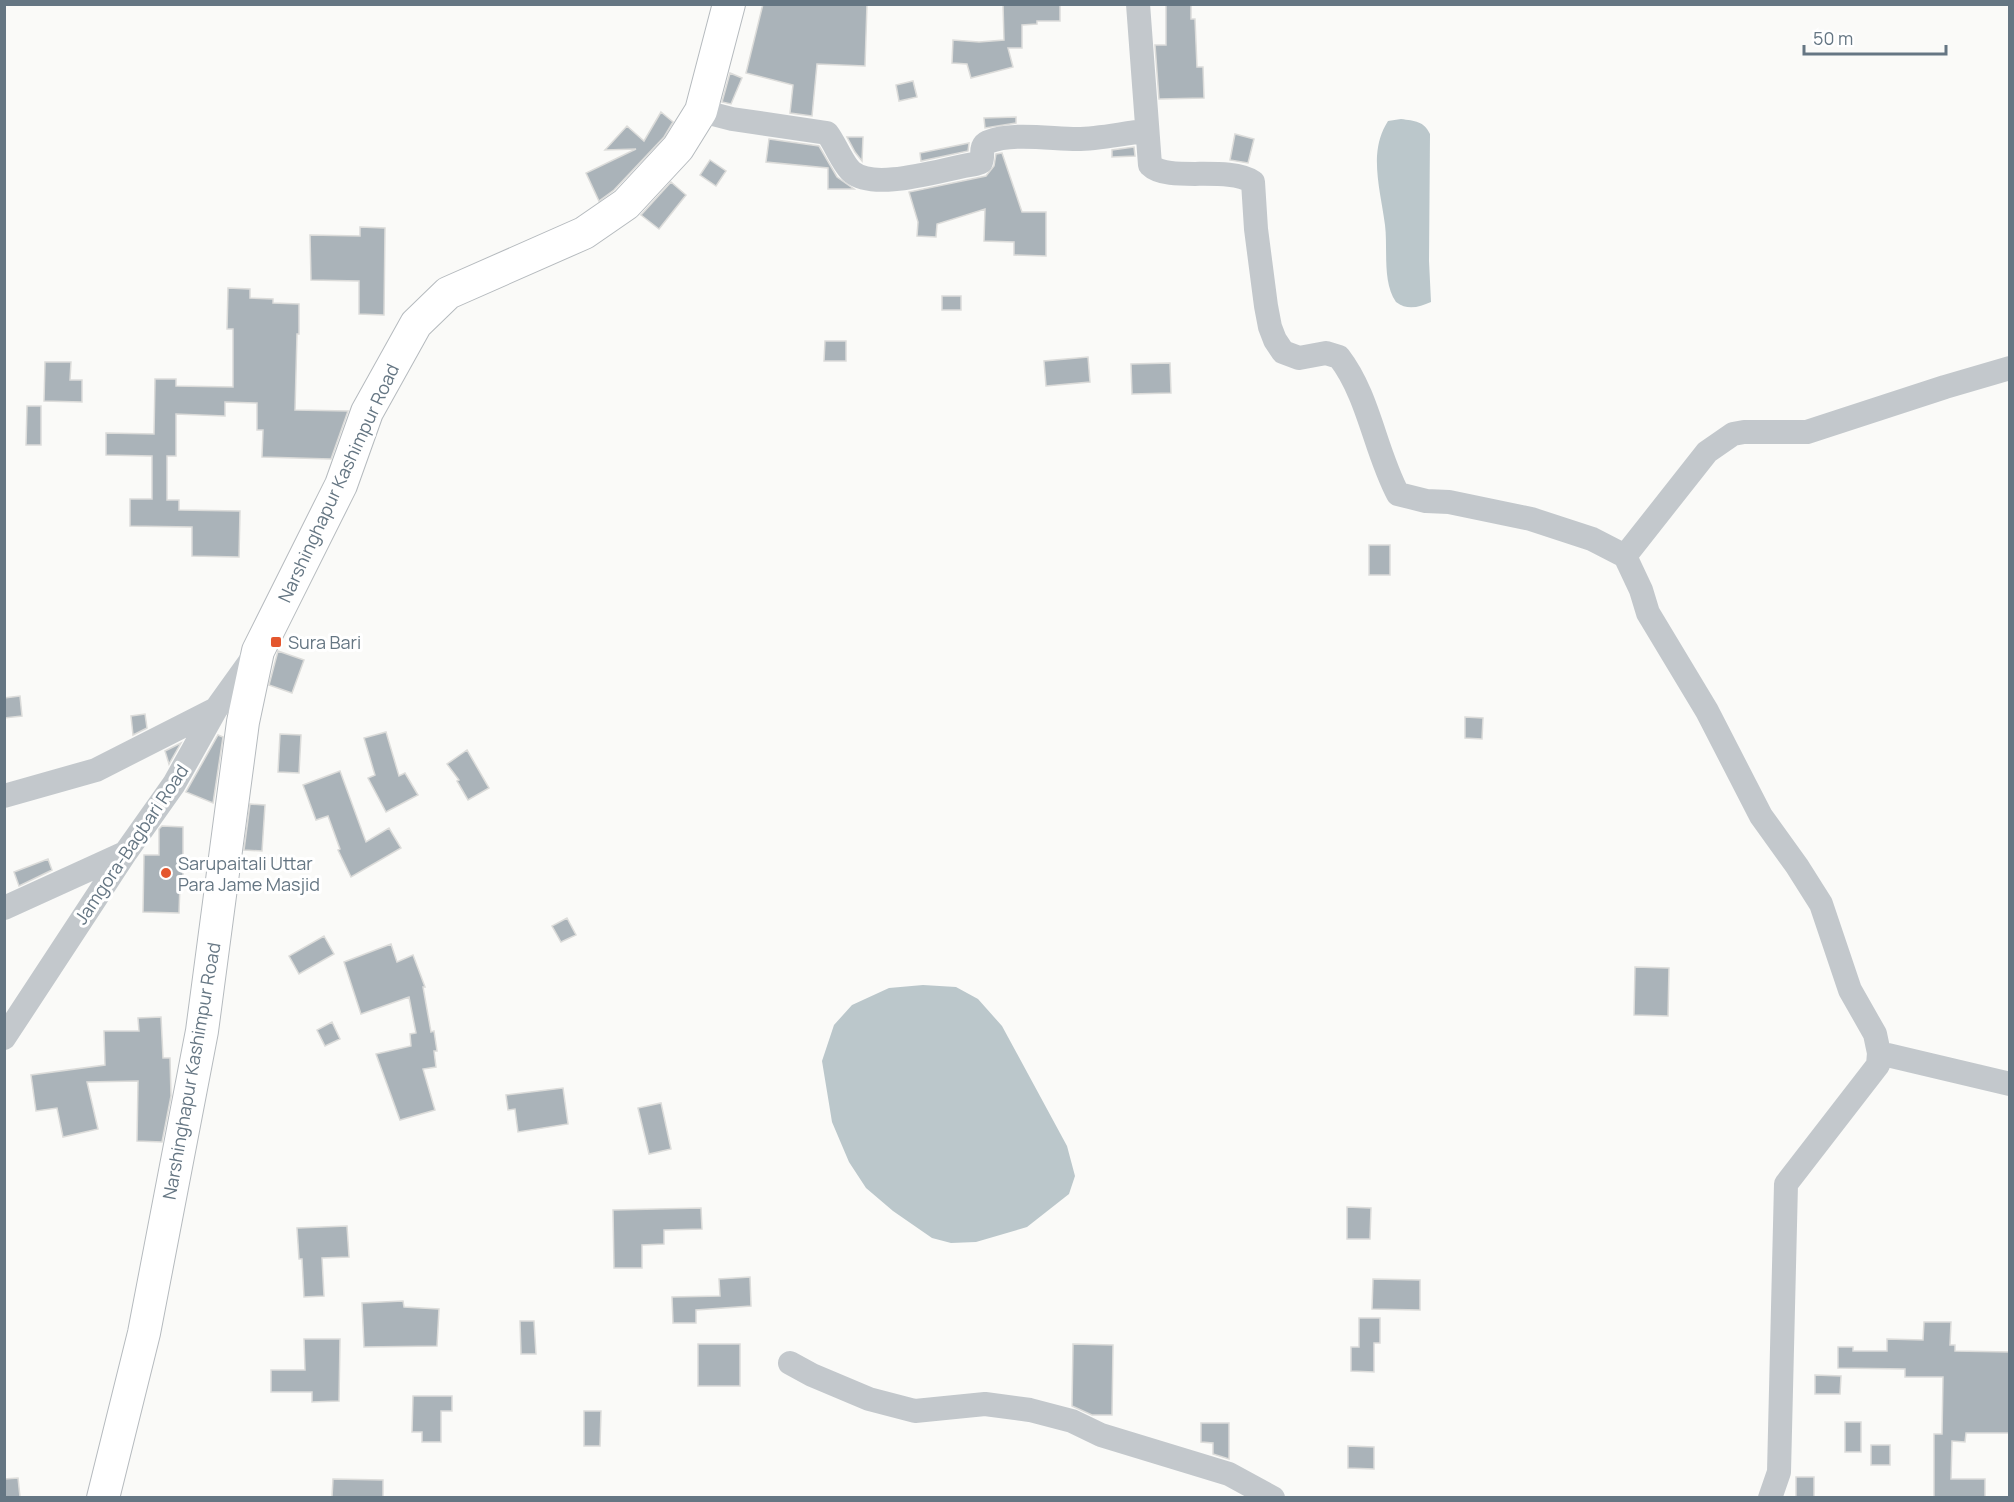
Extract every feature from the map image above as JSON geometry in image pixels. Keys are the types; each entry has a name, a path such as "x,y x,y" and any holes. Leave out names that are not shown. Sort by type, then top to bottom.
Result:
{"main road":[{"name":"Narshinghapur Kashimpur Road","path":"103,1497 144,1333 202,1030 243,722 258,651 341,485 367,412 416,324 448,293 584,233 626,204 678,148 701,111 729,4"}],"street":[{"path":"1138,4 1150,165 1161,172 1226,174 1253,182 1256,229 1266,306 1270,327 1283,352 1299,358 1326,353 1339,357 1357,390 1388,474 1398,494 1531,519 1592,539 1625,556 1641,590 1648,613 1707,711 1761,816 1821,904 1850,990 1875,1034 1879,1053 1878,1065 1785,1184 1779,1472 1770,1497"},
{"path":"701,111 732,119 827,133 851,171 867,178 915,177 975,165 981,162 984,145 1005,139 1035,137 1079,139 1146,131"},
{"path":"1625,556 1707,452 1733,434 1807,432 2010,368"},
{"name":"Jamgora-Bagbari Road","path":"4,1038 126,852 174,784 216,709 258,651"},
{"path":"4,796 96,770 216,709"},
{"path":"4,908 126,852"},
{"path":"1879,1053 2010,1084"},
{"path":"790,1363 869,1399 915,1411 985,1404 1041,1412 1072,1421 1101,1435 1161,1455 1229,1474 1273,1497"}],"shaded area":[{"path":"1401,119 1422,124 1430,134 1431,302 1414,307 1400,305 1396,302 1389,285 1385,225 1377,173 1377,151 1383,129 1388,121"},
{"path":"923,985 956,987 978,999 1002,1026 1067,1146 1075,1176 1069,1194 1027,1227 976,1242 951,1243 932,1238 893,1211 866,1188 849,1162 832,1122 822,1061 834,1025 852,1005 889,988"}],"building":[{"path":"763,4 867,4 865,66 817,64 812,116 790,113 793,85 746,73"},
{"path":"1003,4 1060,4 1060,21 1037,21 1037,24 1022,25 1022,48 1008,48 1013,67 971,78 967,64 952,63 953,40 979,42 1004,40"},
{"path":"1166,4 1191,4 1191,19 1195,19 1197,67 1203,67 1204,98 1159,99 1155,45 1166,45"},
{"path":"730,73 742,78 731,104 722,102"},
{"path":"913,81 917,97 899,101 896,85"},
{"path":"661,112 673,122 664,137 614,190 599,201 586,173 636,149 605,150 627,126 644,141"},
{"path":"1016,117 1016,123 985,128 984,118"},
{"path":"1235,134 1254,139 1248,163 1230,160"},
{"path":"847,137 863,137 862,161 855,152"},
{"path":"769,139 819,146 837,177 854,189 828,189 828,168 766,162"},
{"path":"969,143 968,151 921,161 920,153"},
{"path":"1134,147 1135,156 1112,157 1112,150"},
{"path":"1002,153 1022,212 1046,212 1046,256 1014,255 1014,242 984,241 985,209 937,224 936,237 917,236 918,222 909,192 986,176 994,166 996,154"},
{"path":"710,160 726,171 716,186 700,175"},
{"path":"671,182 686,195 659,229 641,215"},
{"path":"360,227 385,228 384,315 359,314 359,281 311,280 310,235 360,236"},
{"path":"228,288 250,289 250,298 273,299 273,303 299,304 295,410 348,411 331,459 262,457 263,430 257,430 257,403 225,402 225,416 176,414 176,456 167,456 167,500 179,500 179,510 240,511 239,557 192,556 192,527 130,526 130,499 152,499 152,456 106,455 106,433 154,434 155,379 176,379 176,386 233,387 233,329 227,329"},
{"path":"942,296 961,296 961,310 942,310"},
{"path":"825,341 846,341 846,361 824,361"},
{"path":"1088,357 1090,382 1046,386 1044,361"},
{"path":"45,362 71,362 70,380 82,380 82,402 44,401"},
{"path":"1170,363 1171,393 1132,394 1131,364"},
{"path":"27,406 41,406 41,445 26,445"},
{"path":"1369,545 1390,545 1390,575 1369,575"},
{"path":"278,651 304,660 292,693 269,685"},
{"path":"20,696 22,716 4,718 4,698"},
{"path":"145,714 147,728 133,735 131,716"},
{"path":"1465,717 1483,718 1482,739 1465,738"},
{"path":"386,732 399,776 405,773 418,795 386,812 368,778 375,775 364,738"},
{"path":"280,734 301,735 299,773 278,772"},
{"path":"218,735 223,737 213,803 186,792"},
{"path":"181,743 169,764 165,751"},
{"path":"467,750 489,788 468,800 457,781 459,780 447,764"},
{"path":"340,771 366,842 389,828 401,848 351,877 338,850 340,849 328,816 316,820 303,785"},
{"path":"250,804 265,805 262,851 244,850"},
{"path":"162,826 183,827 183,885 180,884 179,913 143,912 144,855 159,855 159,829"},
{"path":"48,859 52,870 19,886 14,872"},
{"path":"567,918 576,935 561,942 552,926"},
{"path":"324,936 334,954 299,974 289,956"},
{"path":"391,944 397,962 413,955 425,987 423,987 431,1032 434,1031 437,1051 434,1051 436,1067 423,1069 435,1110 400,1120 376,1054 411,1046 410,1034 416,1033 409,997 361,1014 344,962"},
{"path":"1635,967 1669,968 1668,1016 1634,1015"},
{"path":"161,1017 163,1058 170,1058 171,1096 162,1142 137,1141 138,1081 87,1082 98,1129 63,1137 57,1108 36,1111 31,1075 105,1065 104,1031 139,1031 138,1018"},
{"path":"332,1022 340,1039 325,1046 317,1030"},
{"path":"563,1088 568,1124 518,1132 515,1109 508,1110 506,1095"},
{"path":"661,1103 671,1149 649,1154 638,1108"},
{"path":"1347,1207 1371,1208 1370,1239 1347,1239"},
{"path":"701,1208 702,1229 664,1230 664,1244 642,1245 642,1268 614,1268 613,1210"},
{"path":"347,1226 349,1257 322,1258 324,1296 304,1297 302,1259 299,1259 297,1228"},
{"path":"750,1277 751,1306 696,1310 696,1323 673,1323 672,1297 720,1296 719,1279"},
{"path":"1373,1279 1420,1280 1420,1310 1372,1309"},
{"path":"403,1301 404,1307 439,1309 437,1346 364,1347 362,1303"},
{"path":"1359,1318 1380,1318 1380,1343 1374,1343 1374,1372 1351,1371 1351,1347 1359,1347"},
{"path":"520,1321 534,1321 536,1354 521,1354"},
{"path":"1924,1322 1951,1322 1950,1345 1955,1345 1955,1351 2010,1352 2009,1433 1966,1433 1965,1442 1952,1441 1951,1479 1985,1479 1985,1497 1934,1497 1934,1434 1942,1434 1943,1377 1905,1377 1905,1369 1838,1368 1838,1347 1853,1347 1853,1351 1887,1351 1887,1339 1923,1340"},
{"path":"304,1339 340,1339 339,1401 312,1402 312,1392 271,1392 271,1370 305,1370"},
{"path":"698,1344 740,1344 740,1386 698,1386"},
{"path":"1073,1344 1113,1345 1112,1415 1092,1415 1072,1406"},
{"path":"1815,1375 1841,1376 1840,1394 1815,1394"},
{"path":"413,1396 452,1396 452,1411 441,1411 441,1442 422,1442 422,1432 412,1432"},
{"path":"584,1411 601,1411 600,1446 584,1446"},
{"path":"1845,1422 1861,1422 1861,1452 1845,1452"},
{"path":"1201,1423 1229,1423 1229,1459 1213,1454 1213,1443 1201,1442"},
{"path":"1871,1445 1890,1445 1890,1465 1871,1465"},
{"path":"1348,1446 1374,1447 1374,1469 1348,1468"},
{"path":"1796,1477 1814,1477 1814,1497 1796,1497"},
{"path":"18,1478 20,1497 4,1497 4,1479"},
{"path":"333,1479 383,1480 383,1497 332,1497"}],"place":[{"name":"Sura Bari","path":"276,642"},
{"name":"Sarupaitali Uttar Para Jame Masjid","path":"166,873"}]}
